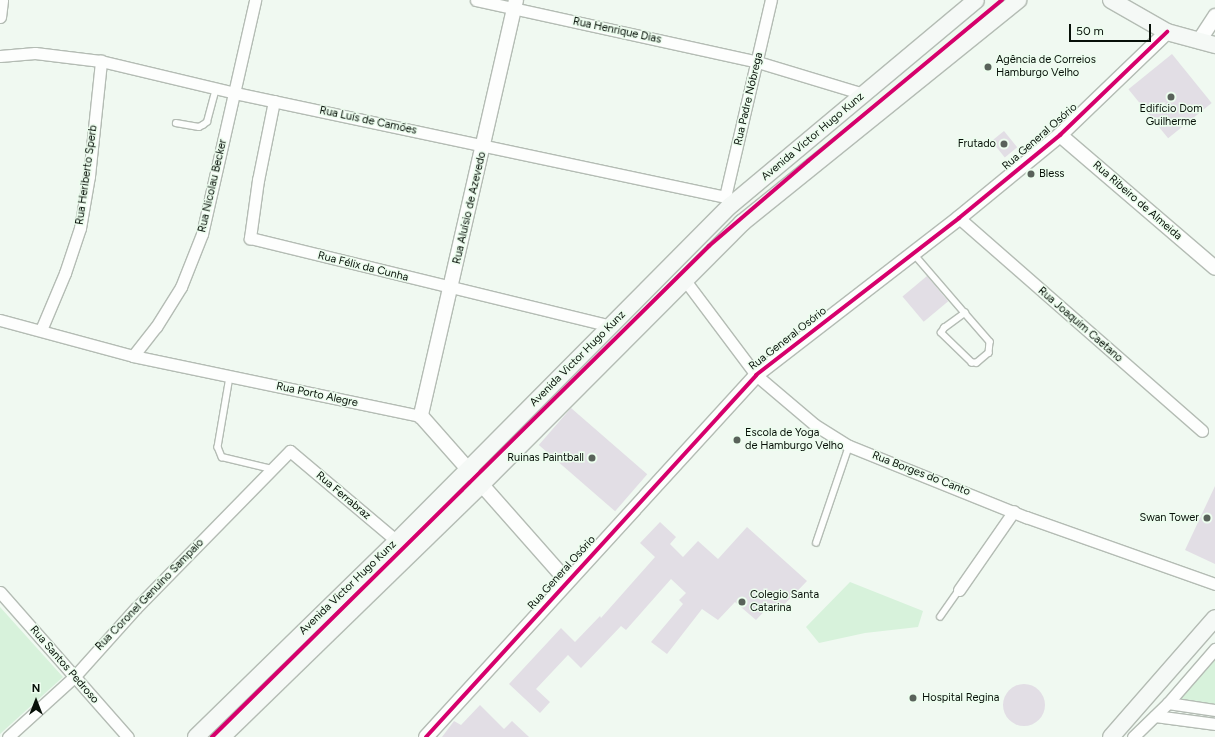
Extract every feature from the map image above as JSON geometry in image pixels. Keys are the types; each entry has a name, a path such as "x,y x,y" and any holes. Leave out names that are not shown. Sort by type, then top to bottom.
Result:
{"main road":[{"name":"Avenida Victor Hugo Kunz","path":"196,737 397,541 611,326 728,201 863,94 976,0"},
{"name":"Avenida Victor Hugo Kunz","path":"222,737 481,485 684,279 742,223 1018,0"},
{"path":"1111,0 1166,32 1215,45"},
{"path":"1111,737 1215,618"}],"street":[{"path":"0,17 2,0"},
{"name":"Rua Nicolau Becker","path":"133,356 156,327 181,286 202,234 255,0"},
{"name":"Rua Henrique Dias","path":"476,0 516,4 758,62 863,94"},
{"name":"Rua Padre Nóbrega","path":"728,201 771,0"},
{"name":"Rua Aluísio de Azevedo","path":"421,416 452,289 516,4"},
{"path":"1199,41 1215,16"},
{"name":"Rua General Osório","path":"426,737 756,375 959,218 1060,135 1166,32"},
{"name":"Rua Luís de Camões","path":"0,56 35,53 101,61 216,89 484,145 728,201"},
{"name":"Rua Heriberto Sperb","path":"41,330 66,273 80,228 89,176 101,61"},
{"name":"Rua Félix da Cunha","path":"274,101 258,180 250,238 452,289 611,326"},
{"name":"Rua Ribeiro de Almeida","path":"1060,135 1215,268"},
{"name":"Rua Joaquim Caetano","path":"959,218 1202,431"},
{"name":"Rua Borges do Canto","path":"684,279 756,375 815,425 849,446 1014,511 1215,584"},
{"name":"Rua Porto Alegre","path":"0,320 133,356 421,416"},
{"path":"421,416 567,581"},
{"name":"Rua Coronel Genuíno Sampaio","path":"8,737 74,677 136,608 290,451"},
{"name":"Rua Ferrabraz","path":"290,451 397,541"},
{"path":"959,590 1014,511"},
{"name":"Rua Santos Pedroso","path":"0,592 128,737"},
{"path":"1132,737 1168,703 1215,649"},
{"path":"1168,703 1215,710"},
{"path":"1155,716 1215,724"}],"lane":[{"path":"176,123 199,127 207,122 216,89"},
{"path":"914,253 990,342 989,353 977,363 972,363 941,333 944,328 965,313"},
{"path":"230,377 218,447 222,457 272,469"},
{"path":"816,543 849,446"},
{"path":"940,617 959,590"}],"green space":[{"path":"850,582 923,611 918,627 865,633 819,643 806,627"},
{"path":"0,607 63,677 0,734"},
{"path":"1215,651 1215,706 1174,701"}],"building":[{"name":"Edifício Dom Guilherme","path":"1172,54 1212,103 1168,138 1128,89"},
{"name":"Frutado","path":"1004,131 1017,147 1005,157 992,141"},
{"path":"927,276 948,301 924,322 902,297"},
{"name":"Ruinas Paintball","path":"571,408 647,474 615,511 539,445"},
{"name":"Swan Tower","path":"1215,486 1215,564 1185,550"},
{"path":"660,522 676,537 670,544 683,557 698,541 718,559 747,527 807,581 777,612 770,605 756,620 735,602 718,620 702,609 667,654 651,642 683,604 679,600 686,593 671,579 626,630 621,626 581,668 568,655 536,689 550,702 540,713 509,684 561,628 575,642 600,616 601,618 655,557 640,543"},
{"path":"1024,684 1039,690 1045,705 1039,720 1024,726 1009,720 1003,705 1009,690"},
{"path":"480,705 504,729 512,721 529,737 442,737 454,721 461,725"}],"cycle path":[{"path":"212,737 709,246 808,161 1002,0"},
{"path":"426,737 756,375 959,218 1060,135 1167,32"}],"place":[{"name":"Agência de Correios Hamburgo Velho","path":"988,67"},
{"name":"Edifício Dom Guilherme","path":"1171,97"},
{"name":"Frutado","path":"1004,144"},
{"name":"Bless","path":"1031,174"},
{"name":"Escola de Yoga de Hamburgo Velho","path":"737,440"},
{"name":"Ruinas Paintball","path":"592,458"},
{"name":"Swan Tower","path":"1207,518"},
{"name":"Colegio Santa Catarina","path":"742,602"},
{"name":"Hospital Regina","path":"913,698"}]}
